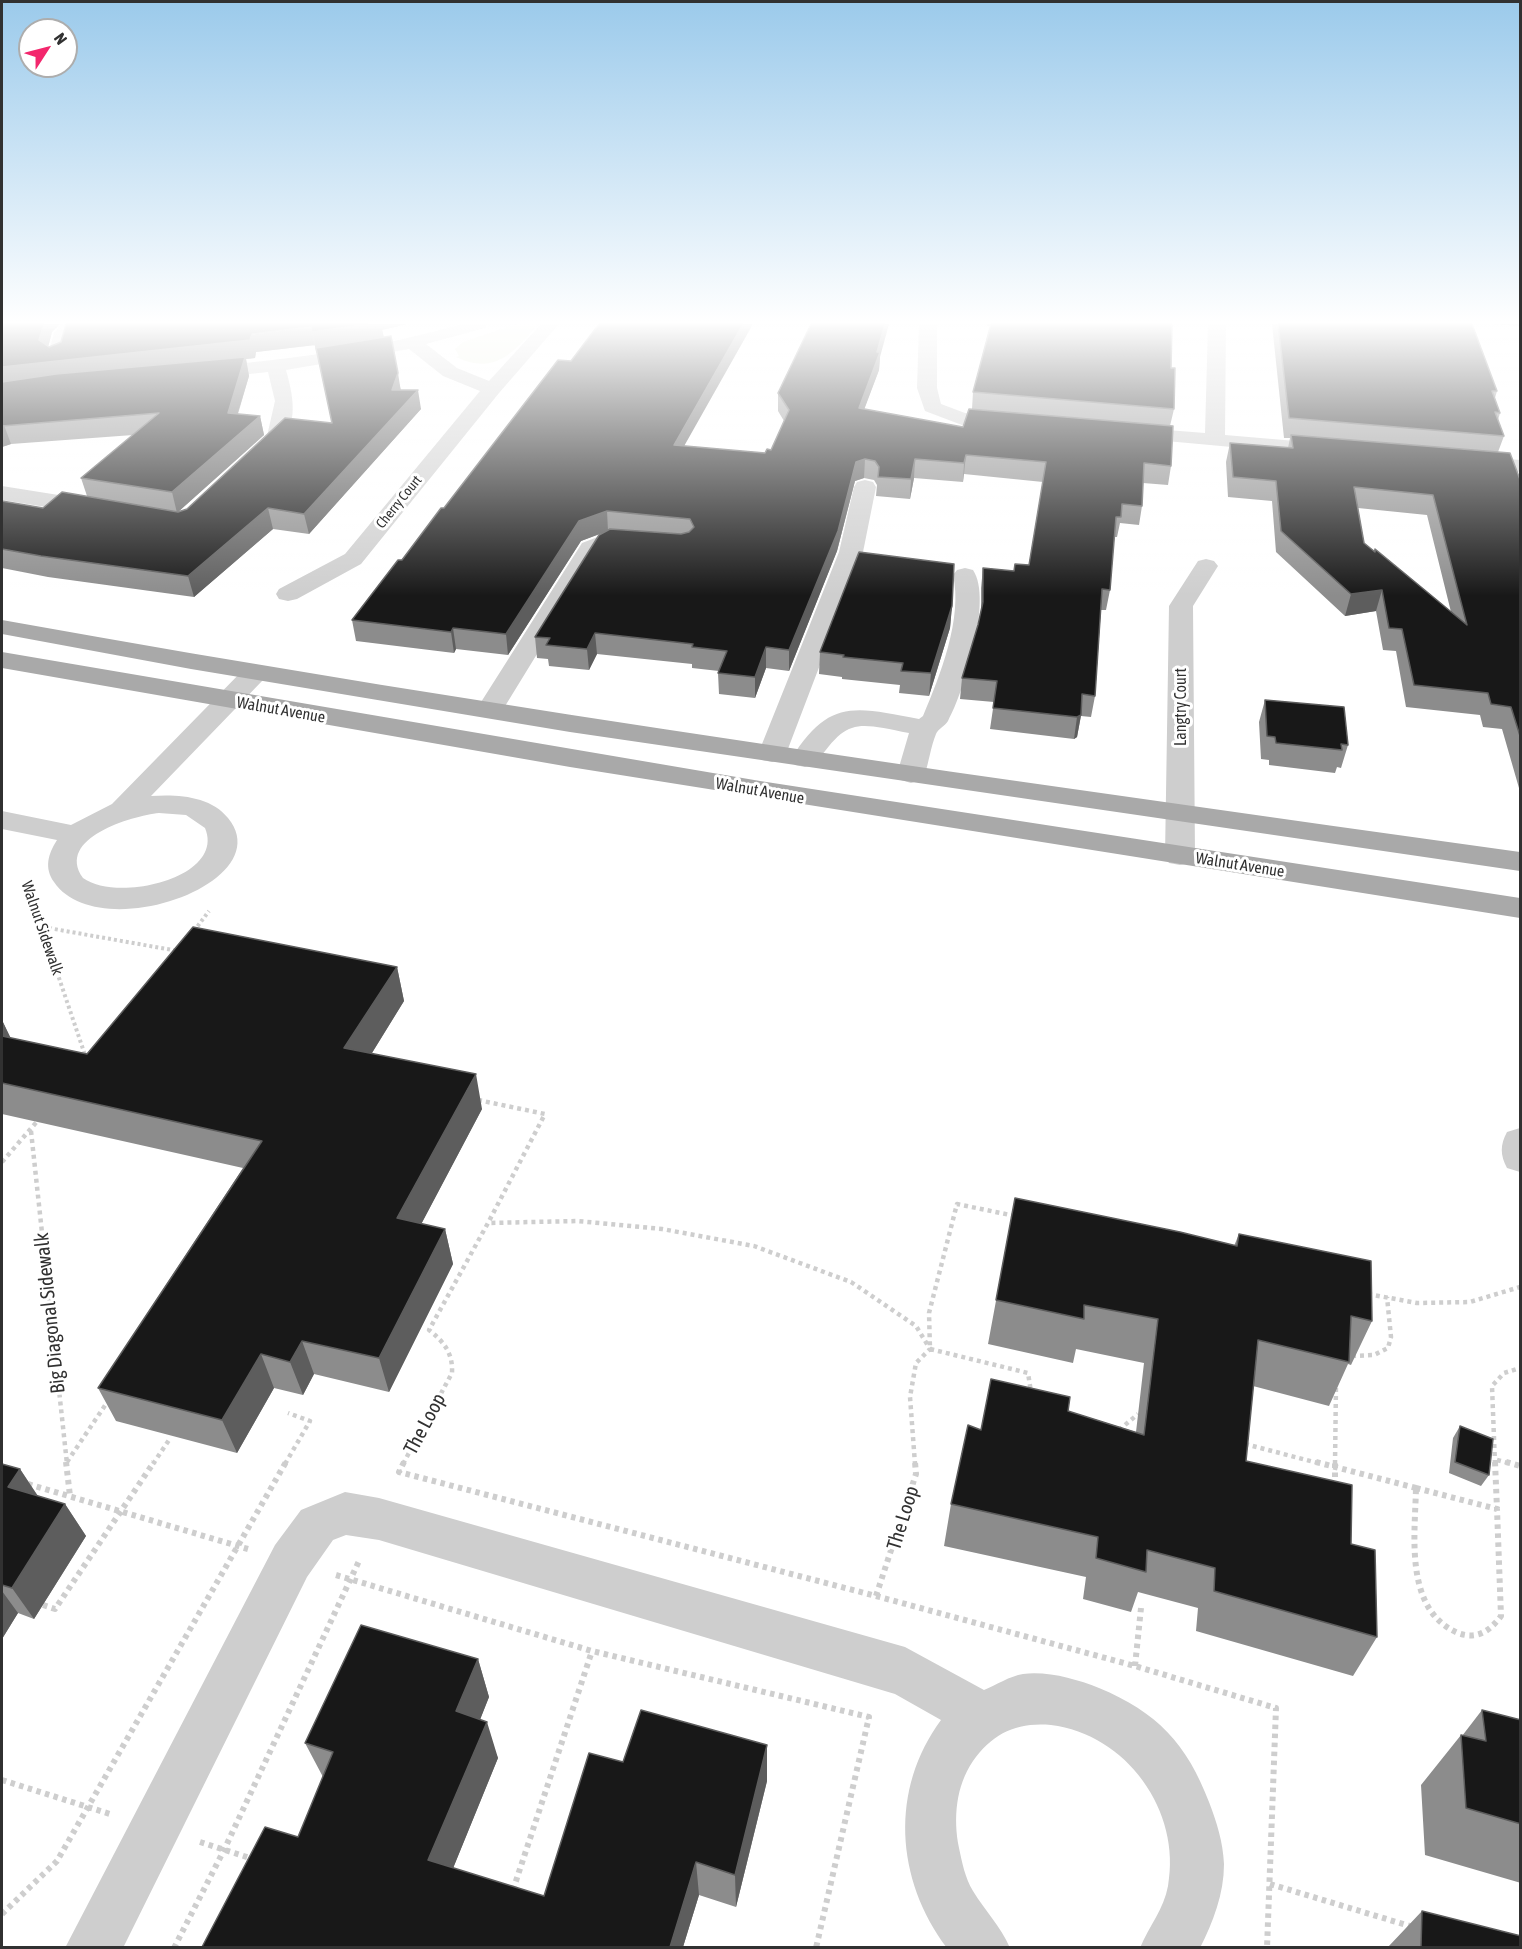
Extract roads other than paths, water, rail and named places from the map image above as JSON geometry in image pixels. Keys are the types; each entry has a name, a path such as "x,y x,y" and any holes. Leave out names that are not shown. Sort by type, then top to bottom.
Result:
{"main road":[{"name":"Walnut Avenue","path":"2,627 254,674 805,759 1521,862"},
{"name":"Walnut Avenue","path":"2,660 227,701 831,803 1521,908"}],"street":[{"path":"242,469 277,438 282,415"},
{"name":"Cherry Court","path":"288,594 352,559 470,415"},
{"path":"952,415 962,419 1031,425"},
{"path":"1215,415 1215,440"},
{"path":"1112,432 1356,452"},
{"path":"1450,460 1521,466"},
{"path":"5,493 33,477"},
{"path":"772,754 851,552 865,487"},
{"path":"5,493 113,511"},
{"path":"489,710 591,548 608,540 660,544"},
{"name":"Langtry Court","path":"1180,856 1181,606 1206,566"},
{"path":"911,774 924,728 935,720 952,679 968,608 969,591 965,575"},
{"path":"122,810 254,674"},
{"path":"805,759 821,734 844,720 860,718 924,728"},
{"path":"172,804 194,808 211,816 221,828 223,842 216,858 209,866 180,887 154,897 126,901 101,900 80,893 66,881 61,867 65,851 77,835 97,821 122,810 147,805 172,804"},
{"path":"2,820 77,835"},
{"path":"1521,1142 1521,1158"},
{"path":"93,1947 291,1561 317,1525 345,1513 379,1520 905,1672 982,1716"},
{"path":"982,1947 953,1909 943,1887 934,1865 928,1819 935,1777 953,1742 982,1716 1021,1700 1064,1700 1106,1715 1145,1744 1176,1784 1194,1832 1196,1883 1182,1929 1168,1947"}]}
